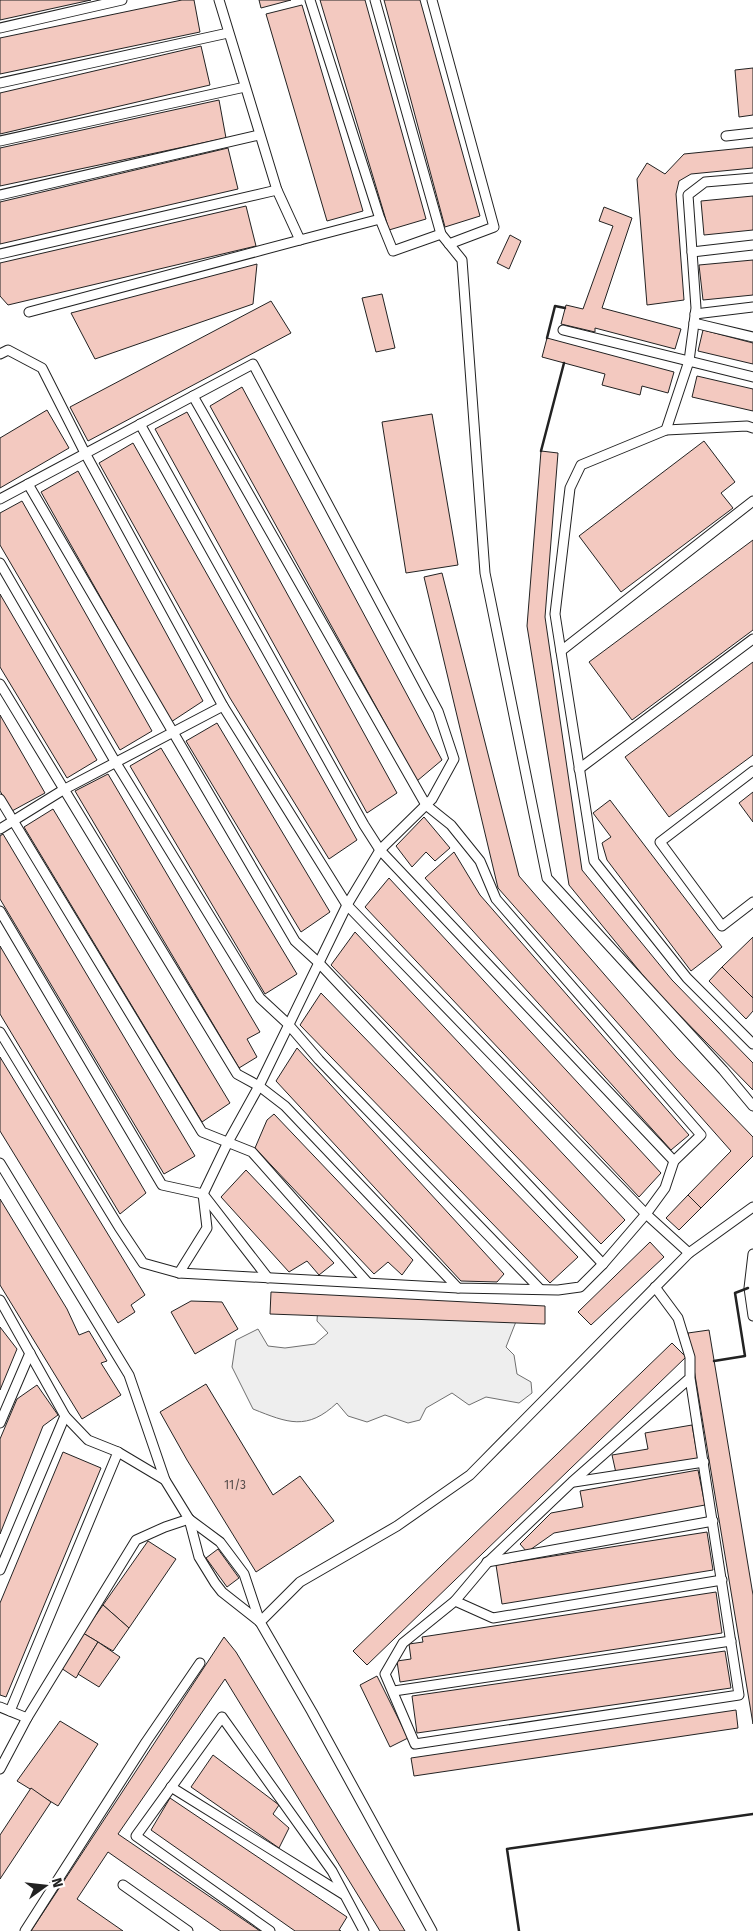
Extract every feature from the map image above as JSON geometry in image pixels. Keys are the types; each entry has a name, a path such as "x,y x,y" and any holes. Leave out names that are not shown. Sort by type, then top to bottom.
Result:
{"lane":[{"path":"0,28 122,0"},
{"path":"219,0 277,190 300,240"},
{"path":"310,0 380,218 393,251 440,234"},
{"path":"375,0 440,234 462,260 485,573 547,878 723,1070 753,1106"},
{"path":"432,0 494,227 449,244"},
{"path":"0,83 228,33"},
{"path":"0,141 245,87"},
{"path":"726,136 753,133"},
{"path":"0,195 259,134"},
{"path":"666,430 689,361 694,318 688,195 705,182 753,178"},
{"path":"0,254 277,190"},
{"path":"29,312 380,218"},
{"path":"692,252 753,245"},
{"path":"694,318 753,307"},
{"path":"694,318 753,337"},
{"path":"563,330 753,377"},
{"path":"0,354 8,350 42,368 85,453 223,706 347,905 646,1214 689,1253"},
{"path":"0,499 252,364 438,711 454,759 432,799 380,850 347,905 259,1086 228,1142 203,1194 207,1228 179,1272"},
{"path":"0,1032 142,1263 179,1272 458,1288 558,1290 580,1287 603,1264 646,1214 665,1188 674,1161 701,1135 496,899 480,861 451,825 426,806 193,396"},
{"path":"140,424 364,825 380,850 674,1161"},
{"path":"751,1038 687,978 594,861 555,614 570,488 582,465 666,430 747,426 753,428"},
{"path":"28,484 295,941 318,962 603,1264"},
{"path":"561,651 753,501"},
{"path":"0,563 116,763 260,998 288,1024 319,1060 540,1289"},
{"path":"579,769 753,639"},
{"path":"0,684 237,1074 259,1086 285,1106 458,1288"},
{"path":"0,829 63,790 223,706"},
{"path":"753,771 660,842 722,926 753,902"},
{"path":"0,799 202,1132 252,1152 367,1282"},
{"path":"0,911 162,1184 203,1194 268,1278"},
{"path":"0,1163 129,1376 165,1480 189,1519 199,1557 222,1592 260,1622"},
{"path":"260,1622 300,1582 397,1526 470,1475 689,1253 753,1207"},
{"path":"753,1254 749,1288 753,1316"},
{"path":"655,1287 678,1318 690,1357 690,1378 739,1695 415,1744 386,1674 403,1642 454,1601 486,1563 572,1482 690,1378"},
{"path":"0,1300 65,1416 88,1440 118,1452 165,1480"},
{"path":"0,1423 30,1353"},
{"path":"0,1570 65,1416"},
{"path":"10,1711 118,1452"},
{"path":"572,1482 704,1462"},
{"path":"189,1519 220,1542 244,1574 260,1622 312,1712 432,1931"},
{"path":"0,1769 27,1718 136,1540 189,1519"},
{"path":"486,1563 713,1521"},
{"path":"454,1601 493,1618 722,1580"},
{"path":"394,1690 731,1641"},
{"path":"25,1931 146,1742 200,1663"},
{"path":"0,1707 27,1718"},
{"path":"270,1931 136,1836 222,1717 332,1871 364,1931"},
{"path":"171,1787 345,1895"},
{"path":"124,1885 188,1931"}],"shaded area":[{"path":"318,1304 517,1319 506,1347 514,1355 517,1374 531,1382 532,1393 519,1403 486,1397 469,1405 452,1393 426,1408 420,1420 408,1423 385,1415 367,1422 348,1416 337,1403 316,1418 297,1422 287,1421 253,1409 232,1367 236,1340 258,1329 268,1346 285,1348 315,1344 328,1333 317,1321"}],"building":[{"path":"0,0 91,0 0,20"},
{"path":"182,0 194,0 200,32 0,74 0,38"},
{"path":"259,0 291,0 261,8"},
{"path":"320,0 365,0 426,219 389,230"},
{"path":"384,0 420,0 480,216 445,227"},
{"path":"302,5 363,211 327,221 266,14"},
{"path":"201,46 210,85 0,134 0,93"},
{"path":"753,68 753,115 739,117 735,70"},
{"path":"219,100 226,138 0,186 0,148"},
{"path":"753,147 753,168 691,174 679,181 676,194 684,300 647,305 637,179 647,163 665,174 684,154"},
{"path":"228,148 238,189 0,244 0,202"},
{"path":"753,196 753,230 704,235 701,201"},
{"path":"246,206 256,246 8,305 0,296 0,263"},
{"path":"604,207 632,218 602,308 681,329 675,349 595,328 595,332 561,324 566,305 583,309 613,226 599,221"},
{"path":"510,235 521,241 509,269 497,263"},
{"path":"753,260 753,295 703,300 699,265"},
{"path":"257,264 253,304 95,359 71,313"},
{"path":"382,294 395,348 376,352 362,298"},
{"path":"271,301 291,333 88,441 70,407"},
{"path":"703,330 753,343 753,364 698,351"},
{"path":"547,338 674,372 668,393 642,386 640,395 602,385 605,374 542,357"},
{"path":"697,376 753,389 753,411 692,397"},
{"path":"242,387 442,760 417,781 210,406"},
{"path":"47,410 69,448 0,488 0,438"},
{"path":"187,412 397,793 367,813 155,429"},
{"path":"432,414 458,565 406,573 382,422"},
{"path":"704,441 735,482 721,493 733,508 621,592 579,536"},
{"path":"133,443 357,840 329,859 230,698 99,463"},
{"path":"541,451 558,453 545,617 582,870 672,980 753,1063 753,1090 655,990 569,885 527,626"},
{"path":"78,471 203,701 171,722 41,492"},
{"path":"22,501 152,731 120,750 0,545 0,513"},
{"path":"753,540 753,630 632,720 589,662"},
{"path":"442,573 519,876 676,1057 753,1137 753,1156 701,1208 688,1195 731,1151 498,888 424,577"},
{"path":"0,594 97,760 67,778 0,667"},
{"path":"753,662 753,755 669,817 625,757"},
{"path":"0,715 45,793 12,811 0,791"},
{"path":"217,723 330,912 301,932 186,741"},
{"path":"161,748 297,974 265,994 130,766"},
{"path":"108,774 260,1032 247,1039 257,1057 239,1068 75,791"},
{"path":"753,792 753,822 739,803"},
{"path":"610,800 722,947 691,971 607,860 602,843 611,837 593,813"},
{"path":"53,809 230,1103 202,1122 24,827"},
{"path":"424,817 450,848 435,861 426,852 412,867 396,846"},
{"path":"3,834 195,1156 164,1174 0,899 0,836"},
{"path":"454,852 480,895 689,1135 671,1150 425,878"},
{"path":"389,878 661,1173 639,1197 365,907"},
{"path":"355,932 625,1220 601,1244 331,965"},
{"path":"753,937 753,998 722,967"},
{"path":"0,946 146,1193 120,1214 0,1014"},
{"path":"722,967 753,998 753,1011 746,1019 709,981"},
{"path":"321,993 578,1257 550,1283 300,1025"},
{"path":"297,1048 504,1274 497,1282 461,1281 276,1081"},
{"path":"0,1057 145,1295 131,1305 135,1312 118,1323 0,1131"},
{"path":"274,1114 413,1260 402,1275 388,1262 374,1274 255,1148 267,1120"},
{"path":"246,1170 334,1263 319,1275 307,1261 289,1272 221,1197"},
{"path":"688,1195 701,1208 679,1230 666,1218"},
{"path":"0,1199 67,1309 79,1335 89,1331 107,1361 101,1363 121,1395 82,1419 0,1285"},
{"path":"650,1242 664,1257 591,1325 578,1312"},
{"path":"271,1292 545,1306 545,1324 270,1314"},
{"path":"191,1301 222,1302 238,1329 195,1354 171,1312"},
{"path":"0,1327 17,1349 0,1390"},
{"path":"709,1330 753,1595 753,1724 688,1333"},
{"path":"672,1343 686,1357 367,1665 353,1651"},
{"path":"206,1384 273,1495 300,1476 334,1521 256,1572 187,1460 160,1412"},
{"path":"37,1385 58,1415 43,1426 0,1534 0,1439 17,1399"},
{"path":"692,1425 698,1459 616,1473 612,1455 648,1449 645,1433"},
{"path":"63,1452 101,1468 6,1697 0,1695 0,1603"},
{"path":"698,1470 705,1505 554,1533 527,1552 520,1544 551,1513 583,1507 580,1491"},
{"path":"707,1532 713,1570 502,1604 496,1565"},
{"path":"148,1541 176,1559 129,1628 103,1605"},
{"path":"218,1549 239,1578 227,1587 206,1558"},
{"path":"716,1592 722,1633 400,1682 397,1661 411,1659 409,1644 423,1642 422,1637"},
{"path":"103,1605 129,1628 113,1651 83,1633"},
{"path":"83,1633 98,1642 76,1678 61,1668"},
{"path":"224,1637 236,1652 405,1931 380,1931 225,1679 118,1834 260,1931 221,1931 108,1852 77,1899 123,1931 31,1931"},
{"path":"98,1642 120,1657 99,1687 78,1674"},
{"path":"725,1651 731,1688 417,1733 412,1696"},
{"path":"377,1676 408,1738 390,1747 360,1685"},
{"path":"736,1710 738,1728 414,1776 411,1758"},
{"path":"60,1721 98,1744 58,1806 17,1781"},
{"path":"213,1755 279,1805 273,1814 289,1828 279,1848 191,1787"},
{"path":"31,1788 51,1802 0,1879 0,1835"},
{"path":"170,1798 347,1917 339,1930 341,1931 295,1931 151,1830"}],"wall":[{"path":"547,338 555,306 565,308"},
{"path":"541,451 564,363"},
{"path":"714,1361 745,1356 735,1293 748,1288"},
{"path":"519,1931 507,1849 753,1814"}]}
